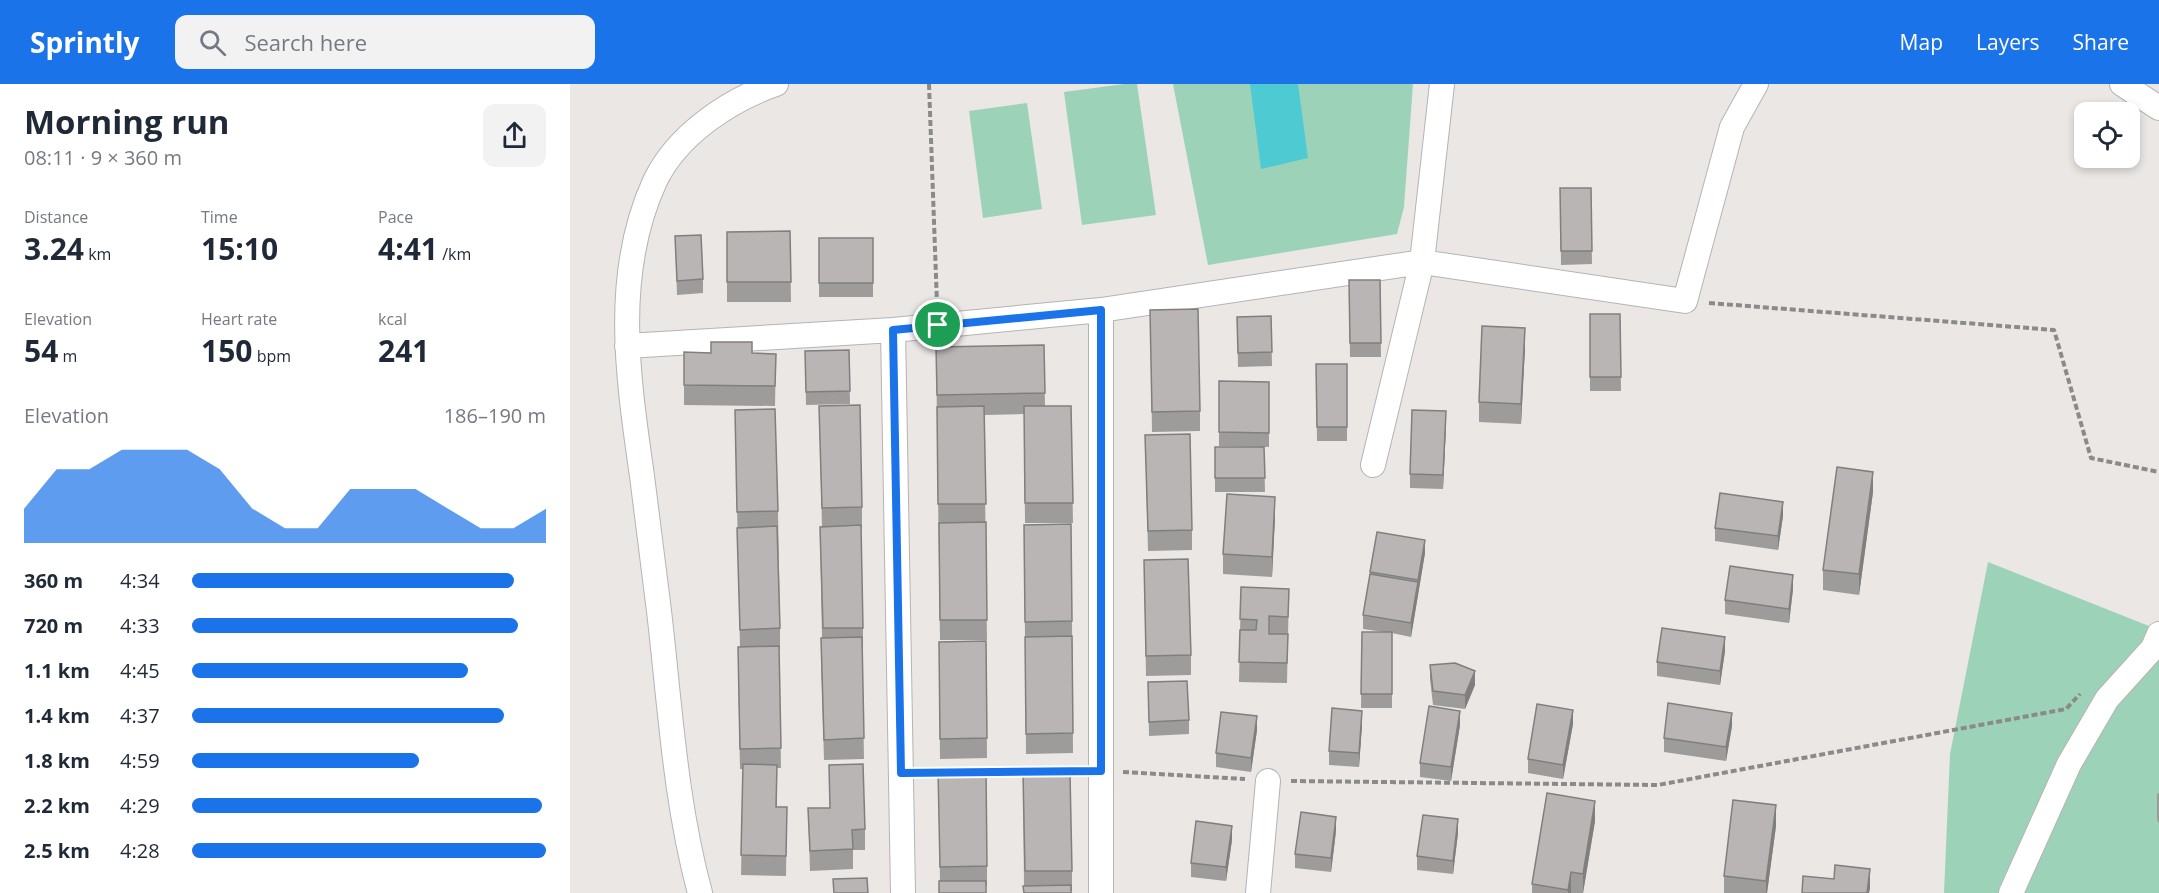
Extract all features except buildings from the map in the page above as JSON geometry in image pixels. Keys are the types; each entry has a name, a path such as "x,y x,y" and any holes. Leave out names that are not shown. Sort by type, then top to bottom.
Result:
{"street":[{"path":"700,893 692,865 681,805 633,412 627,346 628,297 632,255 642,218 656,180 679,144 707,121 743,98 776,84"},
{"path":"1373,465 1422,262 1442,84"},
{"path":"627,346 893,330 1101,310 1422,262 1685,301 1732,127 1756,84"},
{"path":"2122,84 2159,108"},
{"path":"1101,310 1101,893"},
{"path":"893,330 903,893"},
{"path":"2011,893 2069,764 2108,699 2157,644"},
{"path":"1258,893 1268,781"}],"path":[{"path":"929,84 938,325"},
{"path":"1685,301 2054,330 2091,458 2159,472"},
{"path":"972,772 1101,771 1268,781 1658,784 2066,709 2081,693"},
{"path":"901,773 948,772"}],"green space":[{"path":"1137,84 1156,215 1082,225 1064,92"},
{"path":"1173,84 1413,84 1404,207 1397,234 1208,265"},
{"path":"1027,103 1042,209 983,218 969,111"},
{"path":"1988,562 2159,630 2159,893 1944,893 1950,754"}],"water":[{"path":"1250,84 1298,84 1308,158 1261,169"}],"route":[{"path":"1101,310 1101,771 901,773 893,330 938,325 1101,310"}]}
